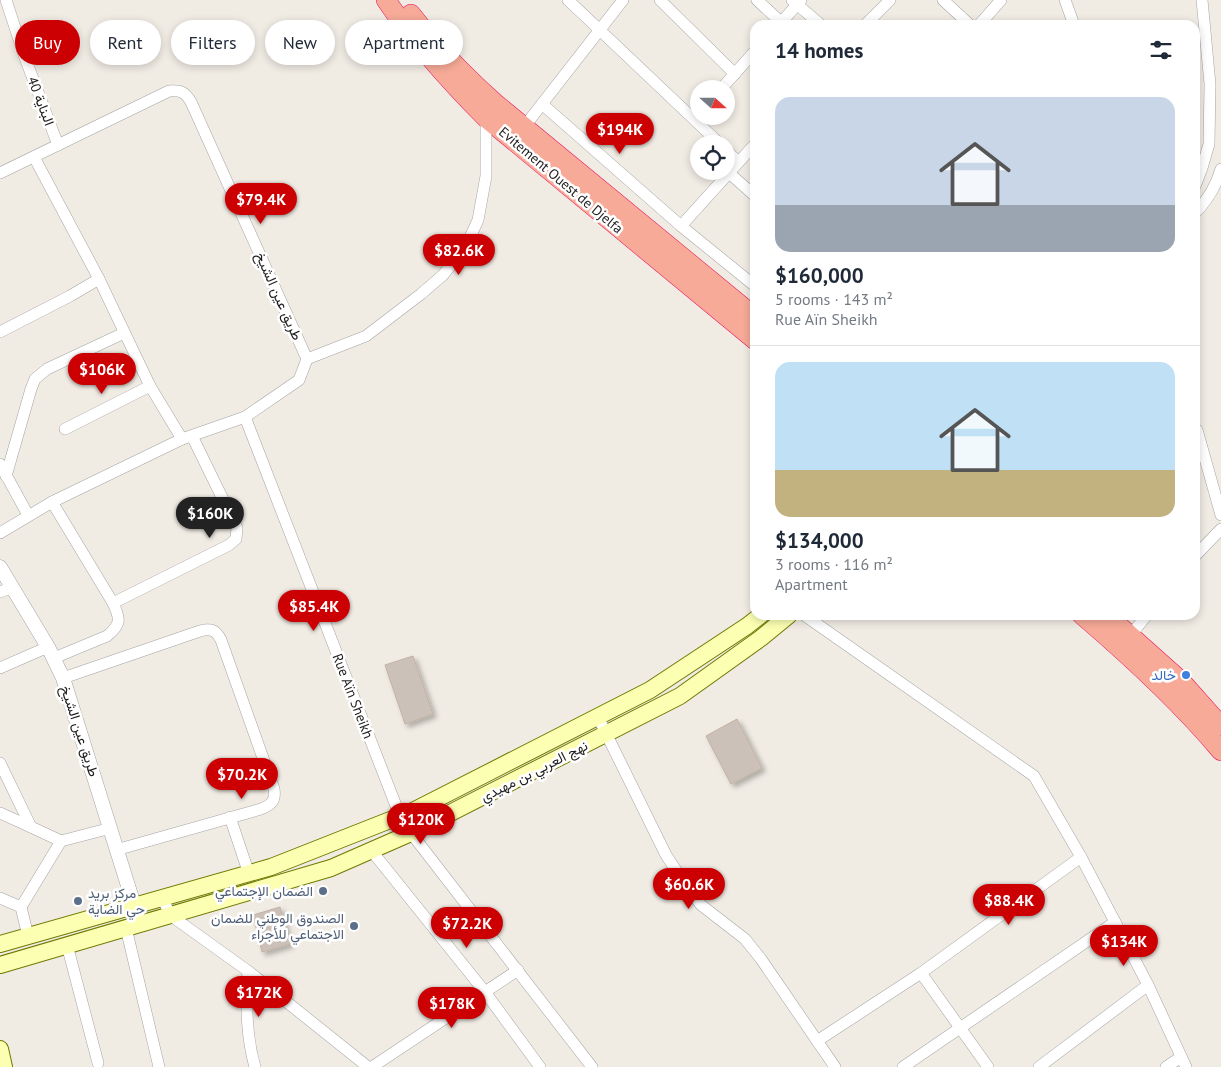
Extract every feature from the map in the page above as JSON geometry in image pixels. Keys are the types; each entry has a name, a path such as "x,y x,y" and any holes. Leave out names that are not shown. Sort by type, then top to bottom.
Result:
{"highway":[{"name":"Evitement Ouest de Djelfa","path":"386,0 417,43 454,86 490,111 750,336"},
{"name":"Evitement Ouest de Djelfa","path":"400,0 424,31 463,74 490,111 524,127 750,313"},
{"path":"1088,620 1123,650 1169,695 1221,751"},
{"path":"1112,620 1181,681 1221,726"}],"main road":[{"name":"نهج العربي بن مهيدي","path":"0,944 271,867 412,811 598,717 670,677 754,620"},
{"name":"نهج العربي بن مهيدي","path":"0,965 331,868 410,833 680,696 762,638 783,620"},
{"path":"572,730 580,748"},
{"path":"0,1049 4,1067"}],"street":[{"name":"البناية 40","path":"6,0 24,55 58,145"},
{"path":"568,0 690,110"},
{"path":"524,127 623,0"},
{"path":"660,0 735,74"},
{"path":"757,0 777,20"},
{"path":"870,20 890,0"},
{"path":"943,0 965,20"},
{"path":"983,20 1001,0"},
{"path":"1065,0 1071,20"},
{"path":"1200,173 1209,144 1210,84 1202,0"},
{"path":"784,20 797,2 816,20"},
{"path":"729,80 750,57"},
{"name":"طريق عين الشيخ","path":"0,173 169,91 180,90 186,94 307,359"},
{"path":"542,104 681,226 750,282"},
{"path":"0,533 52,502 187,437 245,417 299,380 307,359 366,336 421,294 443,275 466,246 478,220 486,176 490,111"},
{"path":"704,125 713,135"},
{"path":"735,165 750,149"},
{"path":"34,157 98,279 150,386 187,437 237,528 236,539 229,544 113,603"},
{"path":"735,159 738,162"},
{"path":"1200,208 1207,200 1218,179 1221,168"},
{"path":"735,178 750,192"},
{"path":"681,226 721,180"},
{"path":"0,332 70,296 98,279"},
{"path":"6,476 28,398 36,379 46,369 124,332"},
{"path":"65,429 150,386"},
{"name":"Rue Aïn Sheikh","path":"245,417 400,816 410,833 592,1067"},
{"path":"1200,442 1221,515"},
{"path":"0,464 28,515"},
{"path":"0,668 107,636 114,631 118,624 119,616 113,603 52,502"},
{"path":"1200,551 1221,529"},
{"name":"طريق عين الشيخ","path":"0,567 7,590 51,653 63,678 134,906 133,926"},
{"path":"811,620 1034,776 1081,857 1148,985 1183,1062 1166,1067"},
{"path":"1130,636 1143,620"},
{"path":"63,678 200,631 212,629 217,632 225,649 276,796 271,804 261,809 116,850"},
{"path":"598,717 666,855 685,884 701,905 745,939 761,959 835,1067"},
{"path":"0,763 31,827"},
{"path":"0,813 60,842 111,828"},
{"path":"230,817 249,874"},
{"path":"28,936 21,907 60,842"},
{"path":"371,850 485,992 540,1067"},
{"path":"817,1041 921,974 1081,857"},
{"path":"0,898 21,907"},
{"path":"163,899 170,915 248,971 368,1067"},
{"path":"903,1067 1115,922"},
{"path":"133,926 159,1067"},
{"path":"68,945 98,1063"},
{"path":"372,1067 518,970"},
{"path":"248,971 246,1018 249,1041 256,1067"},
{"path":"921,974 988,1067"},
{"path":"1039,1067 1148,985"}],"building":[{"path":"413,656 433,714 405,724 385,665"},
{"path":"737,719 762,768 731,784 706,736"},
{"path":"280,907 290,944 262,952 253,915"}],"place":[{"name":"خالد","path":"1186,675"},
{"name":"الضمان الإجتماعي","path":"323,891"},
{"name":"مركز بريد حي الضاية","path":"78,901"},
{"name":"الصندوق الوطني للضمان الاجتماعي للأجراء","path":"354,926"}]}
